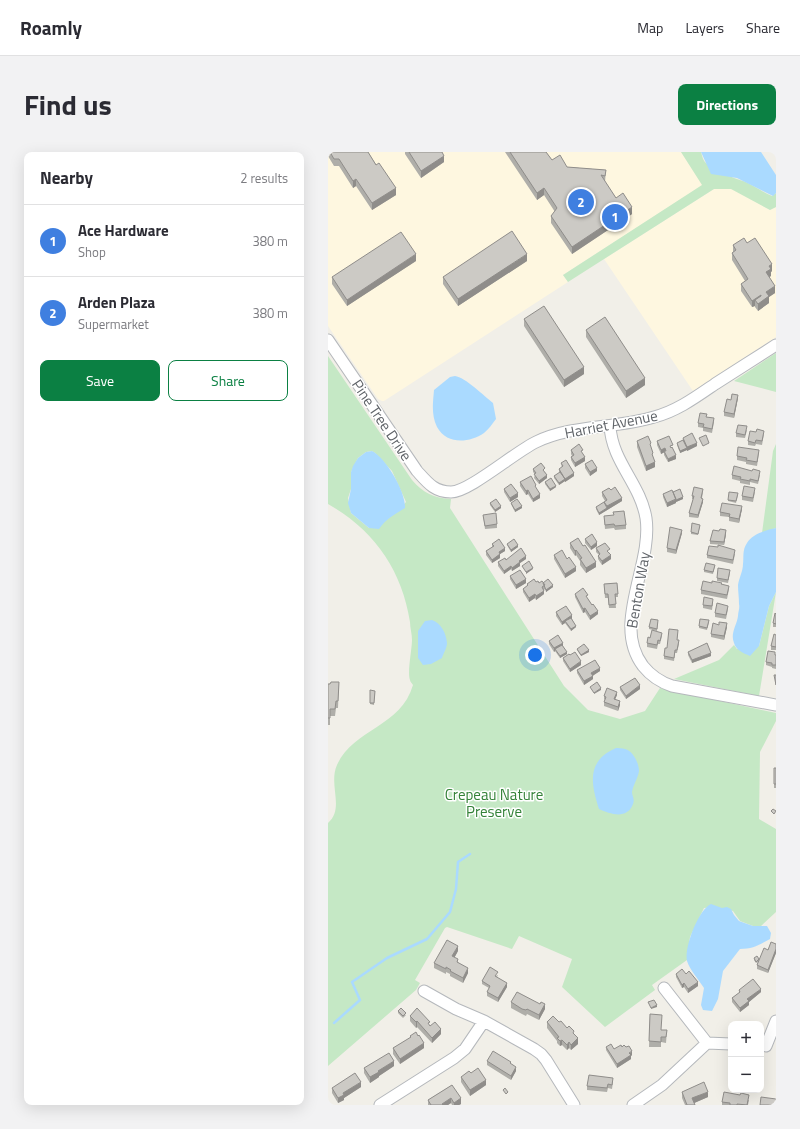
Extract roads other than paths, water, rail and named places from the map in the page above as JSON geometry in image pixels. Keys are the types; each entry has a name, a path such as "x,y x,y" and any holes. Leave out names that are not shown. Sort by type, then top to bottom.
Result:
{"street":[{"name":"Pine Tree Drive","path":"328,340 417,471 430,486 443,491"},
{"name":"Harriet Avenue","path":"443,491 452,492 463,489 520,451 548,437 581,429 640,421 671,411 688,402 776,345"},
{"name":"Benton Way","path":"610,426 616,454 638,491 646,519 647,531 645,554 630,629 632,644 638,659 647,671 663,683 672,686 776,705"},
{"path":"664,988 707,1043"},
{"path":"424,991 456,1009 484,1021 525,1043 541,1054 574,1105"},
{"path":"380,1105 454,1058 465,1049 484,1021"},
{"path":"768,1046 776,1021"},
{"path":"633,1105 662,1084 707,1043 728,1044"}],"water":[{"path":"701,152 761,152 776,175 776,193 773,196 737,178 711,174"},
{"path":"455,376 469,383 493,403 496,419 484,433 472,439 459,440 446,437 441,433 435,422 433,408 434,390 450,377"},
{"path":"372,451 383,461 394,476 402,493 405,508 394,515 379,529 369,528 351,513 348,503 353,466 358,458 366,452"},
{"path":"776,528 776,592 769,606 759,646 750,656 738,649 733,639 733,632 739,608 738,585 743,567 745,546 752,537 764,531"},
{"path":"432,620 438,623 442,629 446,636 447,645 442,658 431,664 423,665 418,658 418,631 425,621"},
{"path":"616,748 625,749 631,752 637,761 639,768 638,776 632,792 634,802 630,809 623,814 608,813 599,809 593,782 595,766 606,753"},
{"path":"711,904 722,908 727,907 731,909 739,921 753,926 767,926 771,933 770,939 752,947 740,949 723,971 718,999 712,1011 703,1010 701,1005 704,988 687,961 688,947 693,930 701,914"}],"waterway":[{"path":"334,1023 360,1000 352,982 387,958 427,939 450,912 456,889 458,862 470,854"}],"place":[{"name":"Arden Plaza","path":"581,202"},
{"name":"Ace Hardware","path":"615,217"}],"park label":[{"name":"Crepeau Nature Preserve","path":"494,802"}]}
